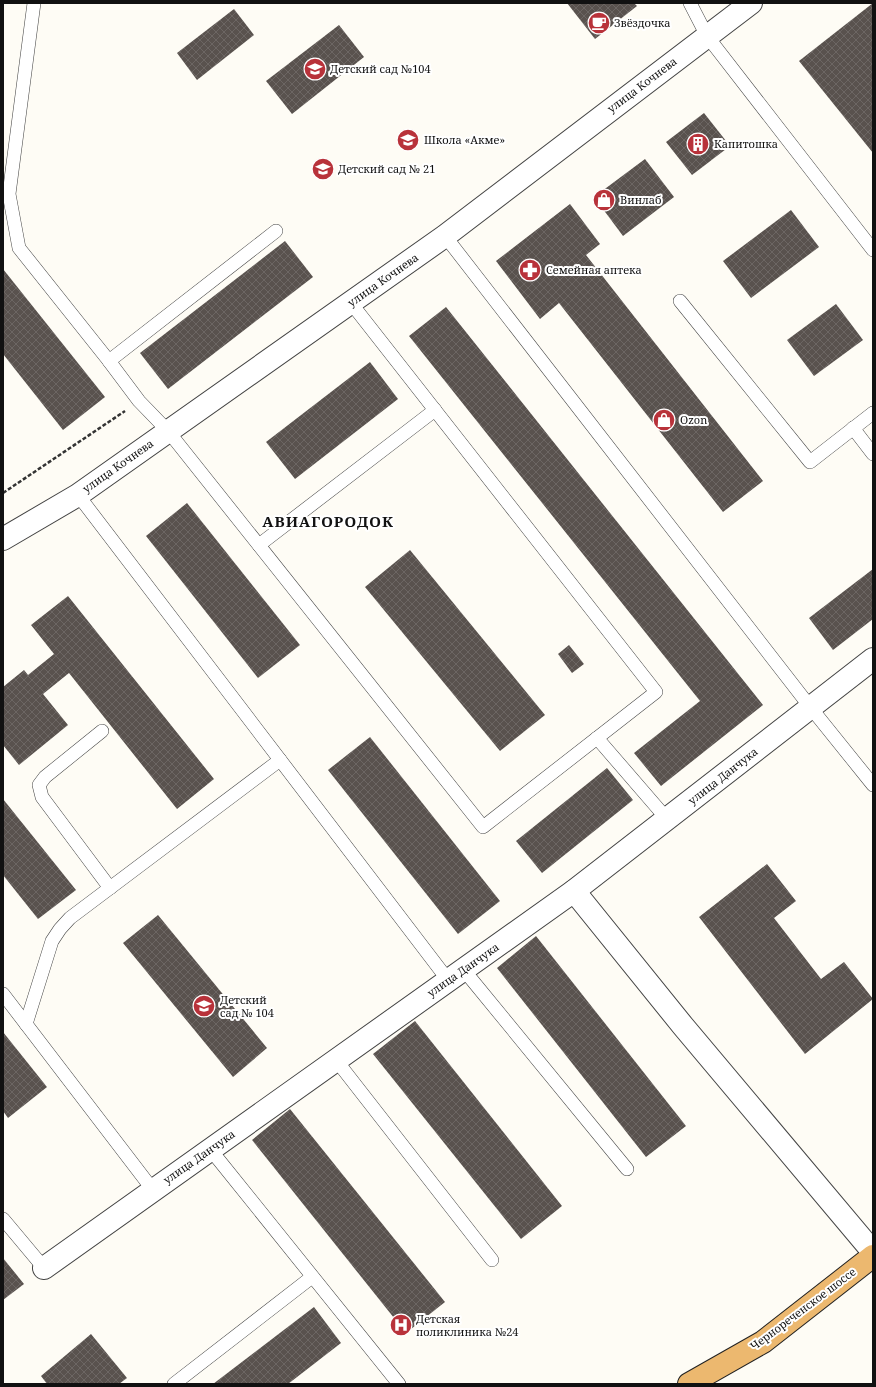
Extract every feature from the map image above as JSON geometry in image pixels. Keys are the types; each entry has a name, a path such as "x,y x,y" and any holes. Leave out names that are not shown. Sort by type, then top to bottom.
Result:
{"highway":[{"name":"Чернореченское шоссе","path":"689,1384 763,1342 873,1256"}],"street":[{"name":"улица Кочнева","path":"3,539 78,495 445,236 752,3"},
{"name":"улица Данчука","path":"44,1268 574,890 873,659"},
{"path":"574,890 683,1026 873,1252"}],"lane":[{"path":"34,3 9,194 19,248 139,401 168,431 483,827 656,692 351,302"},
{"path":"690,3 707,36 873,250"},
{"path":"109,361 276,231"},
{"path":"445,236 811,708 873,785"},
{"path":"680,301 810,462 873,413"},
{"path":"258,545 435,410"},
{"path":"853,428 873,454"},
{"path":"78,495 280,760 456,975 627,1169"},
{"path":"102,731 45,777 38,785 42,797 110,888"},
{"path":"597,738 667,819"},
{"path":"26,1024 52,941 70,918 280,760"},
{"path":"3,994 152,1190"},
{"path":"336,1060 492,1260"},
{"path":"210,1149 399,1384"},
{"path":"3,1219 44,1268"},
{"path":"174,1384 312,1277"}],"path":[{"path":"3,493 139,401"}],"building":[{"name":"Звёздочка","path":"567,3 634,3 637,6 595,39"},
{"path":"873,3 873,153 799,61"},
{"path":"234,9 254,35 197,80 177,53"},
{"name":"Детский сад №104","path":"339,25 364,57 292,114 266,81"},
{"name":"Капитошка","path":"704,113 730,146 692,175 666,142"},
{"path":"645,159 674,197 623,236 594,197"},
{"path":"570,204 600,244 586,255 763,481 723,512 559,303 540,319 496,261"},
{"path":"791,210 819,247 751,298 723,261"},
{"path":"285,241 313,277 168,389 140,353"},
{"path":"3,269 105,397 63,430 3,354"},
{"path":"836,304 863,340 814,376 787,340"},
{"path":"446,307 763,705 661,786 634,753 700,701 409,336"},
{"path":"370,362 398,399 295,479 266,442"},
{"path":"187,503 300,645 258,678 146,536"},
{"path":"410,550 545,715 500,751 365,587"},
{"path":"873,569 873,619 833,650 809,618"},
{"path":"68,596 214,779 177,809 69,673 43,694 68,725 19,765 3,745 3,687 24,670 28,675 54,654 31,625"},
{"path":"569,645 584,664 572,673 558,654"},
{"path":"370,737 500,901 458,934 328,770"},
{"path":"607,768 633,800 542,873 516,841"},
{"path":"3,799 76,890 38,919 3,875"},
{"path":"767,864 796,901 774,918 821,979 844,962 873,999 805,1054 699,917"},
{"path":"158,915 267,1048 233,1077 123,943"},
{"path":"536,936 686,1126 646,1157 497,968"},
{"path":"415,1021 562,1206 521,1239 373,1054"},
{"path":"3,1032 47,1087 8,1118 3,1111"},
{"path":"290,1109 445,1302 406,1333 252,1140"},
{"path":"3,1258 24,1284 3,1300"},
{"path":"314,1307 341,1343 288,1384 213,1384"},
{"path":"91,1334 127,1378 119,1384 47,1384 41,1376"}],"place":[{"name":"Звёздочка","path":"599,23"},
{"name":"Детский сад №104","path":"315,69"},
{"name":"Школа «Акме»","path":"408,140"},
{"name":"Капитошка","path":"698,144"},
{"name":"Детский сад № 21","path":"323,169"},
{"name":"Винлаб","path":"604,200"},
{"name":"Семейная аптека","path":"530,270"},
{"name":"Ozon","path":"664,420"},
{"name":"Детский сад № 104","path":"204,1006"},
{"name":"Детская поликлиника №24","path":"401,1325"}],"district":[{"name":"АВИАГОРОДОК","path":"328,522"}]}
